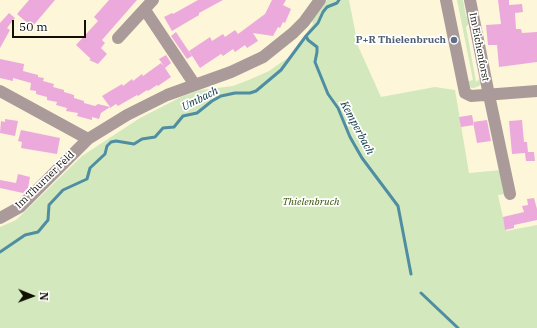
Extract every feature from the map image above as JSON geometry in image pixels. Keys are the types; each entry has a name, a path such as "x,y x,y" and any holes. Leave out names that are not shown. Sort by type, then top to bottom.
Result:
{"street":[{"path":"118,38 153,0"},
{"name":"Im Thurner Feld","path":"0,218 20,207 88,139 127,115 167,96 231,72 263,57 293,33 304,22 320,0"},
{"path":"446,0 465,93 471,96 537,91"},
{"name":"Im Eichenforst","path":"470,0 510,194"},
{"path":"144,10 195,85"},
{"path":"0,91 88,139"}],"green space":[{"name":"Thielenbruch","path":"327,0 349,0 358,46 381,97 435,87 455,90 469,173 502,170 507,194 498,195 506,231 537,225 537,328 0,328 0,227 16,220 82,156 140,118 183,96 201,90 233,86 269,71 289,57 313,24 312,20"},
{"path":"457,0 463,0 466,16 470,18 470,22 466,27 476,82 481,78 481,85 474,88 471,88 466,82 473,80"}],"building":[{"path":"29,0 55,0 32,27 17,14"},
{"path":"109,0 137,0 102,40 105,43 101,48 107,54 98,64 89,60 91,59 76,45 98,21 94,17"},
{"path":"198,0 223,0 199,13 199,15 172,31 164,17 172,13 173,14"},
{"path":"272,0 286,0 283,5 291,9 285,23 283,22 280,28 278,27 273,36 253,33 258,41 247,48 245,45 235,52 233,49 223,56 221,54 200,68 189,51 210,37 212,41 223,34 225,37 235,30 238,34 265,14"},
{"path":"498,0 509,0 509,5 522,4 523,12 515,13 516,29 521,29 522,33 537,32 537,62 499,67 497,45 488,45 486,25 501,24"},
{"path":"9,13 15,18 7,28 10,30 0,48 0,23"},
{"path":"176,32 192,56 187,59 171,36"},
{"path":"166,55 171,63 165,68 171,77 158,86 157,85 148,91 147,90 138,96 137,95 118,106 116,104 110,107 102,96 122,84 123,86 132,79 133,81 142,74 143,76 161,63 164,66 159,59"},
{"path":"0,59 24,64 23,71 44,78 43,81 54,84 53,87 74,95 74,98 84,101 84,103 95,106 98,104 110,107 101,113 99,119 92,117 92,120 77,116 78,113 66,111 67,108 56,105 57,102 47,100 47,97 36,94 36,91 30,90 31,83 13,78 13,81 0,78"},
{"path":"472,115 474,125 461,127 459,117"},
{"path":"5,119 18,121 15,136 0,133 1,121 5,122"},
{"path":"487,120 491,141 477,143 473,122"},
{"path":"522,120 524,142 527,142 528,152 534,152 535,161 526,161 525,153 512,154 509,121"},
{"path":"21,130 60,138 57,154 21,148 22,142 18,141"},
{"path":"18,174 30,177 28,188 23,193 0,188 0,180 16,183"},
{"path":"534,198 537,209 537,220 514,225 514,228 505,230 503,217 524,212 522,206 528,205 527,199"}],"waterway":[{"name":"Kemperbach","path":"339,0 337,3 327,7 318,23 306,36 308,40 317,47 315,62 328,94 338,108 350,137 362,158 398,206 411,274"},
{"name":"Umbach","path":"0,252 25,235 38,232 48,220 49,205 63,190 87,179 90,168 105,154 107,146 111,142 116,141 134,144 142,139 155,137 163,128 174,127 183,116 197,113 221,96 256,91 281,70 306,36"},
{"name":"Kemperbach","path":"421,293 458,328"}],"place":[{"name":"P+R Thielenbruch","path":"454,40"}]}
